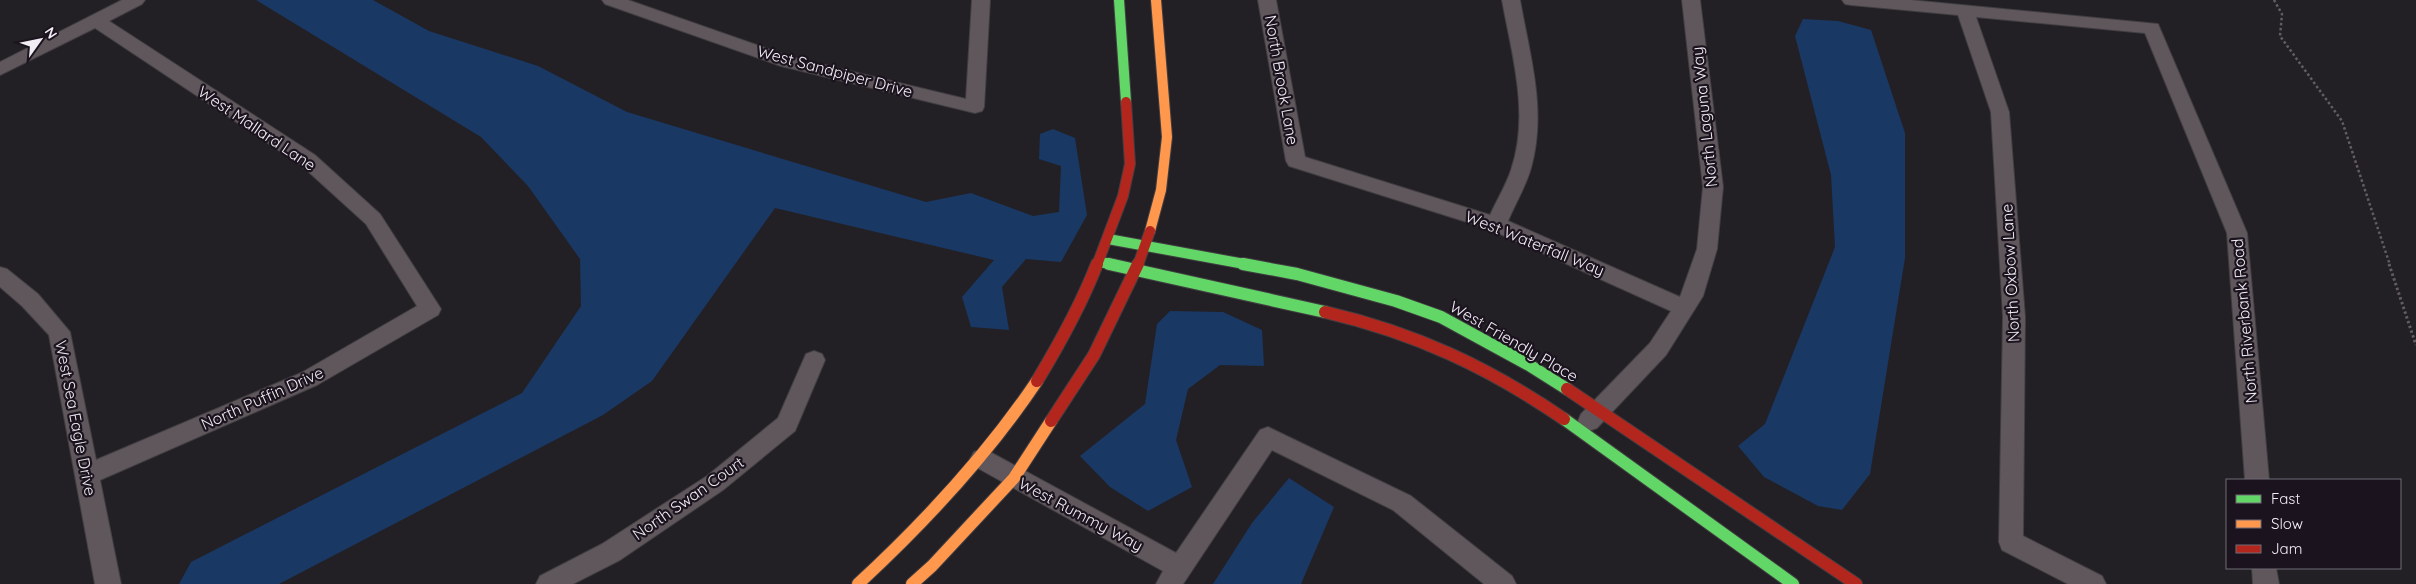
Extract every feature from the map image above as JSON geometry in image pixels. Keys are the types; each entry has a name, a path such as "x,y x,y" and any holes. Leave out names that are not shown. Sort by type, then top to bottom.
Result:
{"street":[{"path":"0,69 136,0"},
{"name":"West Sandpiper Drive","path":"611,0 787,62 975,107 981,0"},
{"path":"858,584 890,556 982,459 1018,411 1053,354 1100,262 1123,199 1130,168 1119,0"},
{"path":"912,584 932,566 1014,478 1094,355 1136,270 1146,246 1161,190 1167,137 1156,0"},
{"name":"North Brook Lane","path":"1267,0 1296,161"},
{"path":"1496,224 1521,170 1528,141 1530,105 1511,0"},
{"name":"North Laguna Way","path":"1581,431 1599,409 1658,349 1692,296 1707,250 1713,187 1691,0"},
{"path":"1851,0 1965,11"},
{"name":"North Riverbank Road","path":"1965,11 2152,28 2237,233 2257,479"},
{"name":"North Oxbow Lane","path":"1965,11 2000,112 2014,317 2011,542 2093,584"},
{"name":"West Mallard Lane","path":"96,20 308,160 374,219 430,309"},
{"name":"West Waterfall Way","path":"1296,161 1496,224 1685,308"},
{"name":"West Friendly Place","path":"1108,239 1297,274 1396,301 1441,317 1529,365 1599,409 1856,584"},
{"path":"1100,262 1361,320 1433,345 1474,363 1543,405 1581,431 1793,584"},
{"name":"West Sea Eagle Drive","path":"0,275 30,300 59,332 108,584"},
{"name":"North Puffin Drive","path":"87,475 309,379 430,309"},
{"name":"North Swan Court","path":"549,584 611,552 715,483 786,424 814,360"},
{"path":"1175,576 1268,437 1402,503 1503,584"},
{"name":"West Rummy Way","path":"982,459 1175,576"},
{"path":"2264,569 2266,584"}],"path":[{"path":"2274,0 2282,14 2280,36 2342,121 2416,345"}],"water":[{"path":"256,0 373,0 429,31 538,66 627,112 926,202 971,193 1033,216 1059,212 1061,166 1039,159 1040,134 1053,129 1075,138 1087,215 1061,262 1026,259 1002,287 1009,330 971,327 962,297 994,260 775,208 652,381 603,415 279,584 179,584 191,562 522,393 581,306 580,259 528,186 481,137"},
{"path":"1803,19 1838,21 1871,30 1905,133 1905,258 1870,474 1842,510 1818,506 1764,477 1738,446 1765,424 1835,247 1831,175 1795,36"},
{"path":"1170,311 1223,312 1262,330 1264,366 1220,365 1188,389 1176,440 1192,487 1148,511 1110,487 1080,456 1145,404 1157,324"},
{"path":"1289,478 1334,507 1301,584 1213,584 1252,523"}],"traffic: fast":[{"path":"1119,0 1126,102"},
{"path":"1108,239 1297,274 1396,301 1441,317 1529,365 1567,389"},
{"path":"1100,262 1325,312"},
{"path":"1564,419 1793,584"}],"traffic: slow":[{"path":"1150,231 1161,190 1167,137 1156,0"},
{"path":"858,584 954,488 997,437 1037,381"},
{"path":"912,584 932,566 1014,478 1051,421"}],"traffic: jam":[{"path":"1037,381 1064,336 1088,288 1123,196 1130,164 1126,102"},
{"path":"1051,421 1094,355 1136,270 1150,231"},
{"path":"1325,312 1363,321 1455,354 1508,382 1564,419"},
{"path":"1567,389 1856,584"}]}
